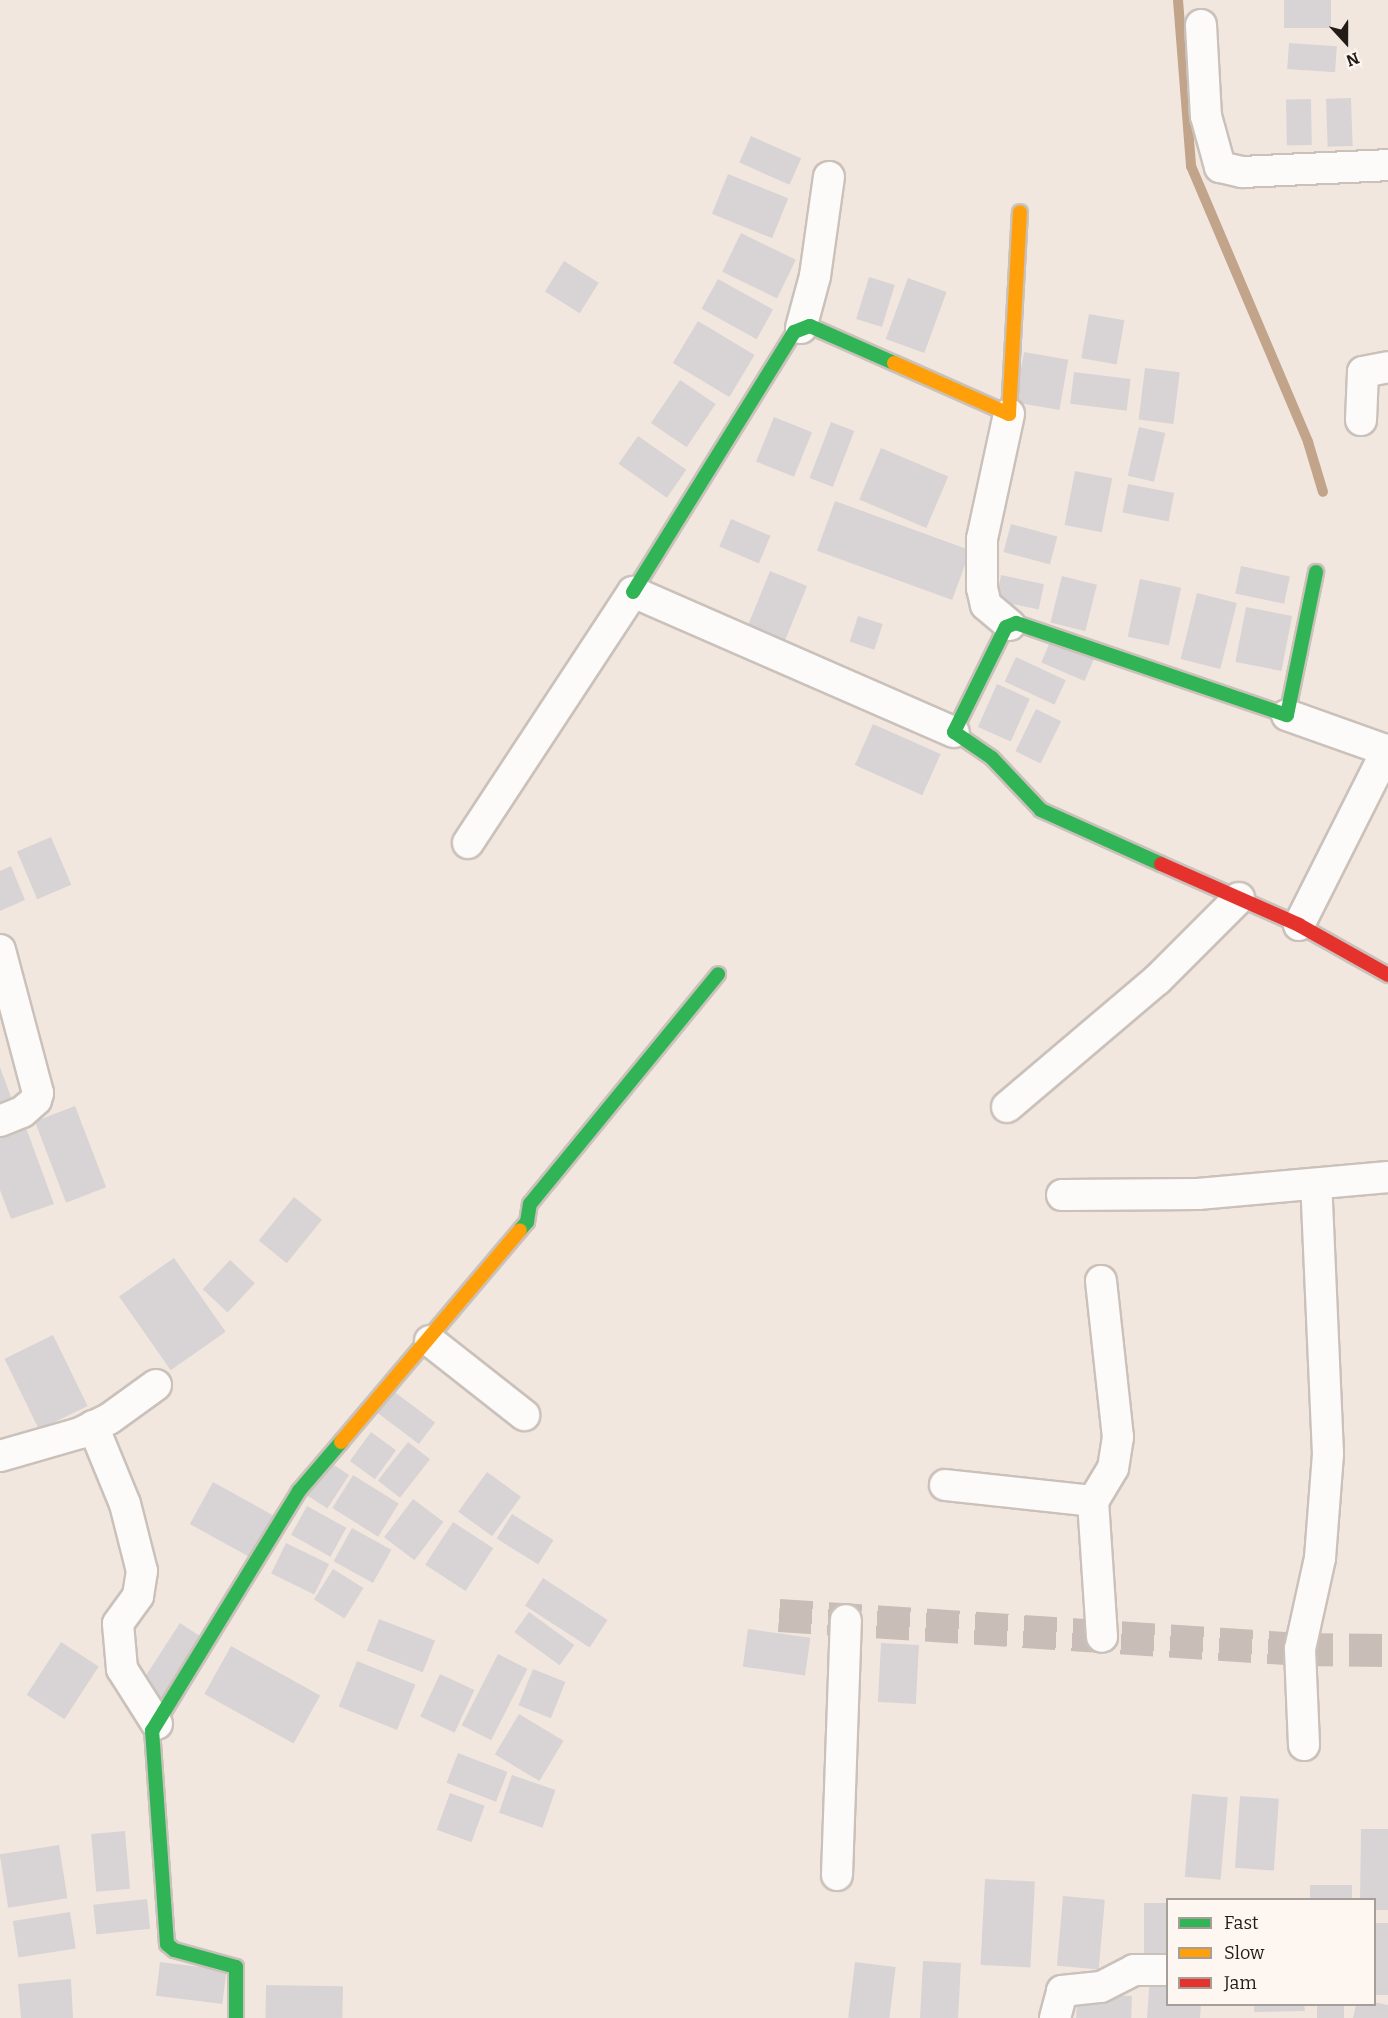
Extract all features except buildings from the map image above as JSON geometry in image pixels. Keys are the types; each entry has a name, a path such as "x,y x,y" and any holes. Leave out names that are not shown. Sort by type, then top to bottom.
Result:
{"street":[{"path":"1201,25 1206,116 1220,167 1242,172 1388,165"},
{"path":"801,328 815,276 829,177"},
{"path":"1010,625 986,605 982,588 982,538 1009,414 1020,212"},
{"path":"468,843 633,592 794,332 810,326 1009,414"},
{"path":"1361,420 1363,372 1388,367"},
{"path":"1287,716 1316,572"},
{"path":"633,592 954,732 992,758 1041,810 1299,926 1388,975"},
{"path":"954,732 1006,627 1021,623 1387,750 1299,926"},
{"path":"1007,1107 1157,980 1239,898"},
{"path":"0,950 38,1093 36,1100 22,1112 0,1121"},
{"path":"236,2018 236,1967 174,1950 167,1944 152,1731 299,1491 430,1341 527,1222 530,1204 718,974"},
{"path":"1062,1195 1198,1194 1388,1177"},
{"path":"1304,1745 1300,1650 1320,1558 1328,1454 1316,1184"},
{"path":"1101,1281 1118,1437 1113,1468 1093,1501 1102,1637"},
{"path":"430,1341 524,1415"},
{"path":"0,1456 93,1426 156,1385"},
{"path":"93,1426 125,1504 142,1570 138,1596 118,1624 122,1669 157,1724"},
{"path":"945,1485 1093,1501"},
{"path":"837,1875 846,1620"},
{"path":"1055,2018 1058,1995 1062,1991 1101,1987 1134,1970 1166,1970"}],"waterway":[{"path":"1178,0 1191,166 1308,442 1323,492"}],"tunnel":[{"path":"779,1615 1300,1649 1388,1650"}],"traffic: fast":[{"path":"633,592 794,332 810,326 894,363"},
{"path":"1161,864 1041,810 992,758 954,732 1006,627 1016,623 1287,715 1316,572"},
{"path":"520,1230 527,1222 530,1204 718,974"},
{"path":"236,2018 236,1967 174,1950 167,1944 152,1731 299,1491 341,1442"}],"traffic: slow":[{"path":"894,363 1009,414 1020,212"},
{"path":"341,1442 520,1230"}],"traffic: jam":[{"path":"1161,864 1299,925 1388,975"}]}
